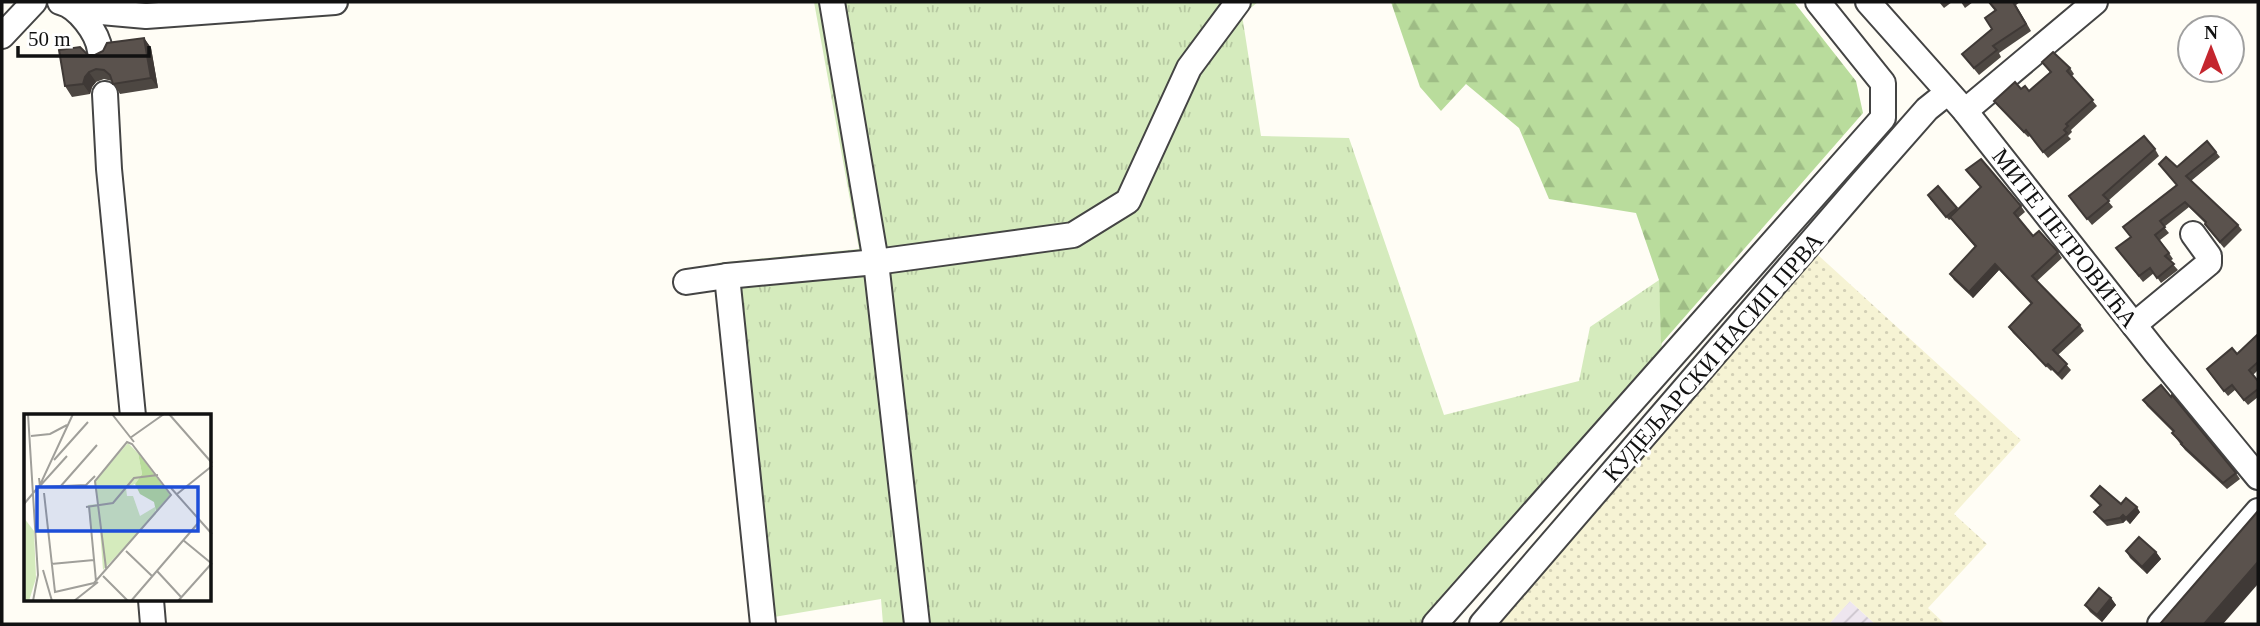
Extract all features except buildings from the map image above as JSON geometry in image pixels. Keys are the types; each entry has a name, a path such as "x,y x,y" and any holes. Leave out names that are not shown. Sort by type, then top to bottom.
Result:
{"street":[{"path":"2,36 34,2"},
{"path":"69,6 146,16 332,2"},
{"path":"832,2 876,261 917,624"},
{"path":"686,282 1073,235 1128,201 1189,68 1238,2"},
{"path":"1436,624 1883,118 1883,83 1818,2"},
{"name":"МИТЕ ПЕТРОВИЋА","path":"1868,2 1965,111 2258,477"},
{"path":"1965,111 2095,2"},
{"path":"69,6 99,44 100,51"},
{"name":"КУДЕЉАРСКИ НАСИП ПРВА","path":"1482,624 1861,184 1927,109 1947,93"},
{"path":"105,94 109,169 133,414"},
{"path":"2134,325 2209,263 2209,256 2193,234"},
{"path":"727,276 763,624"},
{"path":"2160,624 2258,511"},
{"path":"151,602 153,624"}],"shaded area":[{"path":"1818,255 2021,440 1954,514 1987,544 1928,608 1945,624 1875,624 1850,601 1829,624 1502,624 1496,619"},
{"path":"1850,601 1875,624 1829,624"}],"green space":[{"path":"814,2 1258,2 1242,15 1261,136 1349,138 1444,415 1579,381 1590,327 1659,280 1663,380 1450,624 883,624 881,599 756,620 717,263 859,249"},
{"path":"1391,2 1794,2 1856,81 1863,113 1661,344 1659,280 1636,213 1549,199 1519,128 1466,84 1441,111 1420,87"}]}
